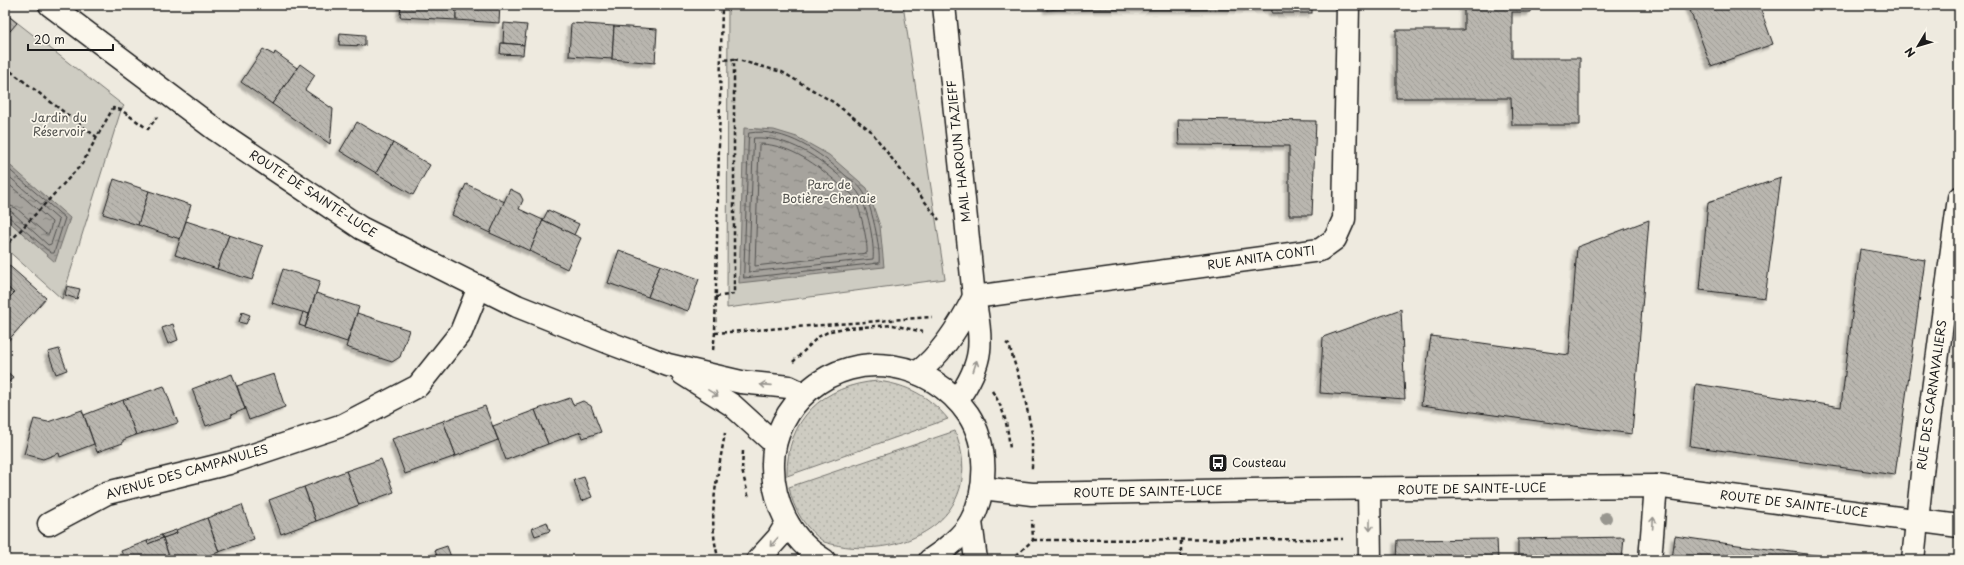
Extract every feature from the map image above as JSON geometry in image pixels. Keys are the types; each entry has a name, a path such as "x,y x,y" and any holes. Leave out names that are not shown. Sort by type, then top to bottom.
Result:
{"street":[{"name":"ROUTE DE SAINTE-LUCE","path":"50,5 216,130 361,228 517,306 668,365 741,382 789,387 804,394"},
{"name":"MAIL HAROUN TAZIEFF","path":"944,5 974,297 980,334 980,351 968,382 957,400"},
{"name":"RUE ANITA CONTI","path":"974,297 1320,250 1335,239 1344,219 1348,5"},
{"name":"RUE DES CARNAVALIERS","path":"1913,560 1923,464 1959,198"},
{"name":"AVENUE DES CAMPANULES","path":"49,524 107,493 229,463 343,425 418,386 461,332 479,287"},
{"path":"918,373 931,362 952,334 974,297"},
{"name":"ROUTE DE SAINTE-LUCE","path":"668,365 732,405 775,444"},
{"path":"824,560 803,543 787,523 777,502 774,487 773,458 775,444 786,417 804,394 830,375 861,365 893,365 918,373 936,384 957,400 968,414 980,443 983,458 982,488 971,522 945,551 930,560"},
{"name":"ROUTE DE SAINTE-LUCE","path":"982,488 1032,494 1656,486 1959,526"},
{"path":"1650,560 1656,486"},
{"path":"1369,489 1370,560"},
{"path":"971,522 976,560"},
{"path":"758,560 778,538 787,523"}],"path":[{"path":"722,5 715,333 935,317 952,334"},
{"path":"721,60 734,59 782,72 833,102 870,130 903,171 940,222"},
{"path":"716,297 734,294 734,59"},
{"path":"5,67 98,138"},
{"path":"5,247 19,230 82,164 98,138 113,108 121,110 148,129 172,96"},
{"path":"774,386 806,347 818,337 830,331 845,328 893,325 923,332 952,334"},
{"path":"974,368 983,377 1000,402 1008,424 1012,492"},
{"path":"750,502 742,470 742,454 752,422"},
{"path":"719,560 713,542 713,501 726,426"},
{"path":"1032,540 1181,541 1344,539"},
{"path":"1181,541 1181,560"}],"green space":[{"name":"Parc de Botière-Chenaie","path":"728,5 903,5 945,279 727,308"},
{"name":"Jardin du Réservoir","path":"5,13 124,106 121,110 62,299 5,248"},
{"path":"878,381 899,385 917,393 933,404 948,419 787,476 788,456 793,438 801,422 812,409 825,398 840,390 858,384"},
{"path":"955,431 963,462 960,488 949,510 931,528 908,540 881,547 853,547 824,542 806,525 797,511 789,487"}],"water":[{"path":"744,128 774,130 797,137 829,155 867,188 880,226 884,267 739,283"},
{"path":"5,161 70,218 55,262 5,218"}],"building":[{"path":"401,5 456,5 456,20 400,17"},
{"path":"456,5 500,5 499,23 456,20"},
{"path":"1047,5 1060,5 1060,9 1047,10"},
{"path":"1060,5 1259,5 1260,9 1060,9"},
{"path":"1259,5 1272,5 1272,9 1260,9"},
{"path":"1272,5 1312,5 1312,13 1272,13"},
{"path":"1464,5 1531,5 1531,12 1512,12 1512,58 1580,58 1580,125 1512,125 1511,98 1396,98 1396,30 1464,30"},
{"path":"1688,5 1759,5 1773,44 1711,66"},
{"path":"5,13 17,23 10,31 5,27"},
{"path":"504,23 527,25 524,45 503,43"},
{"path":"571,23 614,26 612,59 569,56"},
{"path":"614,26 657,29 655,63 612,59"},
{"path":"340,33 365,35 365,46 339,45"},
{"path":"501,43 524,45 523,55 500,54"},
{"path":"263,49 274,55 275,52 297,68 272,104 241,82"},
{"path":"300,64 315,75 305,90 333,109 330,144 272,104"},
{"path":"1178,119 1316,121 1312,215 1289,215 1289,146 1179,145"},
{"path":"357,122 393,143 376,173 340,151"},
{"path":"393,143 430,165 413,195 376,173"},
{"path":"1781,178 1765,298 1700,290 1708,202"},
{"path":"114,179 149,191 138,225 103,214"},
{"path":"466,184 505,202 490,233 452,215"},
{"path":"510,189 520,194 523,200 519,209 543,220 530,251 490,233"},
{"path":"149,191 191,205 180,239 138,225"},
{"path":"548,210 579,224 574,235 543,220"},
{"path":"543,220 581,238 567,269 530,251"},
{"path":"1649,220 1632,434 1421,405 1431,336 1569,355 1577,247"},
{"path":"186,221 229,235 217,269 175,255"},
{"path":"229,235 263,246 252,280 217,269"},
{"path":"1860,249 1925,260 1895,475 1690,446 1696,384 1841,407"},
{"path":"619,250 660,265 648,297 608,283"},
{"path":"5,262 46,298 5,344 5,302 14,293 5,285"},
{"path":"660,265 699,279 688,311 648,297"},
{"path":"283,269 320,281 309,314 272,303"},
{"path":"67,286 80,289 77,299 65,295"},
{"path":"316,293 359,307 347,342 305,328"},
{"path":"1401,309 1405,399 1320,393 1323,337"},
{"path":"242,312 250,315 246,324 239,322"},
{"path":"303,312 309,314 305,327 299,325"},
{"path":"357,313 409,330 400,357 392,362 346,347"},
{"path":"173,324 178,340 168,344 162,328"},
{"path":"59,349 67,370 56,374 48,352"},
{"path":"5,370 13,377 5,387"},
{"path":"232,374 245,409 231,415 232,417 206,426 192,389"},
{"path":"274,374 285,407 249,420 237,386"},
{"path":"164,386 178,423 136,435 123,400"},
{"path":"570,398 573,405 583,401 591,406 601,432 583,438 581,432 548,444 535,410"},
{"path":"123,400 136,435 123,440 123,443 97,452 84,415"},
{"path":"485,406 498,440 456,456 443,421"},
{"path":"82,410 94,444 60,457 59,453 43,459 24,454 34,419 48,422"},
{"path":"535,410 548,444 506,460 493,426"},
{"path":"443,421 456,456 405,474 392,439"},
{"path":"381,459 394,492 359,505 346,471"},
{"path":"346,471 359,505 316,521 304,487"},
{"path":"584,477 592,497 581,501 574,480"},
{"path":"304,487 316,521 281,534 269,500"},
{"path":"242,505 254,539 219,552 207,518"},
{"path":"207,518 219,552 197,560 170,560 163,538 177,533 176,530"},
{"path":"547,522 550,531 535,536 532,528"},
{"path":"176,530 177,533 163,538 161,535"},
{"path":"161,535 163,538 148,544 147,541"},
{"path":"1675,536 1715,542 1853,560 1672,560"},
{"path":"1624,537 1622,560 1518,560 1518,539"},
{"path":"163,538 170,560 125,560 121,551 147,541 148,544"},
{"path":"1497,539 1498,560 1396,560 1397,540"},
{"path":"447,546 451,557 438,560 435,550"}],"place":[{"name":"Cousteau","path":"1218,463"}]}
